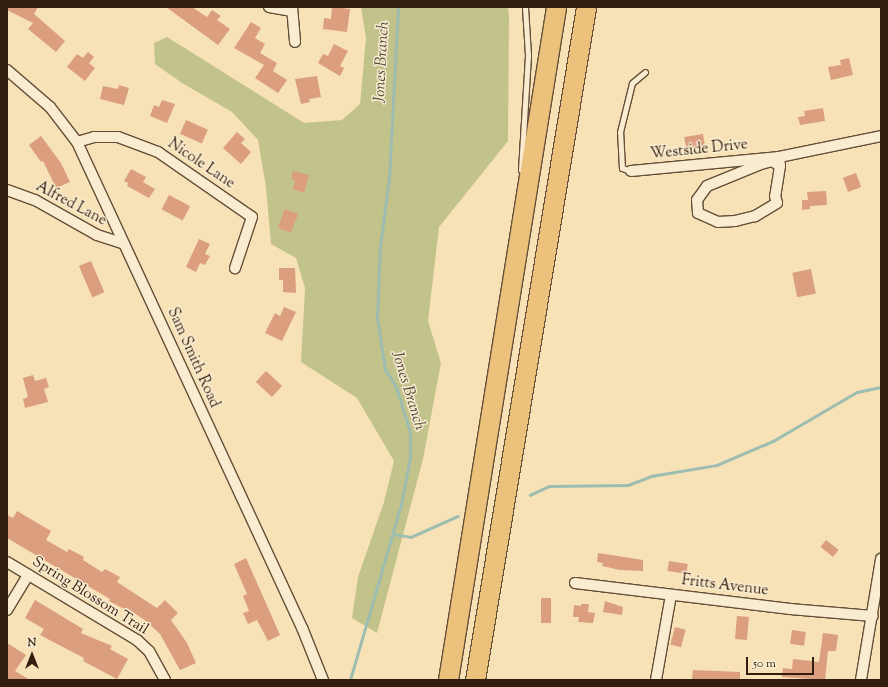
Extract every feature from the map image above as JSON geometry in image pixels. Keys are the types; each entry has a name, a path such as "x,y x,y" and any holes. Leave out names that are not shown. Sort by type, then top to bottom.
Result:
{"highway":[{"path":"449,674 556,7"},
{"path":"476,675 586,7"}],"street":[{"path":"269,7 292,9 295,42"},
{"name":"Sam Smith Road","path":"7,70 50,107 77,142 303,630 323,680"},
{"name":"Westside Drive","path":"631,172 778,162 881,136"},
{"name":"Nicole Lane","path":"77,142 94,137 118,137 158,152 252,217 235,268"},
{"path":"778,162 776,203 770,208 755,216 735,221 718,222 698,213 697,200 707,186 761,164 778,162"},
{"name":"Alfred Lane","path":"7,190 35,200 97,235 122,242"},
{"path":"862,680 881,559"},
{"name":"Spring Blossom Trail","path":"7,562 137,640 149,651 164,680"},
{"path":"7,610 28,575"},
{"name":"Fritts Avenue","path":"575,583 672,595 873,616"},
{"path":"656,680 672,595"}],"lane":[{"path":"520,179 528,55 525,7"},
{"name":"Westside Drive","path":"631,172 622,168 620,132 632,83 645,72"},
{"path":"521,186 521,224"}],"green space":[{"path":"361,7 508,7 509,18 508,141 439,227 428,321 441,363 423,459 377,633 352,618 358,577 384,502 394,461 357,398 301,362 305,288 296,258 271,244 266,187 258,140 232,112 182,83 155,64 154,43 167,37 304,123 342,120 360,104 366,38"}],"building":[{"path":"7,7 38,7 34,14 65,41 56,52 28,29 33,23 7,10"},
{"path":"166,7 192,7 207,17 212,10 221,16 217,20 230,29 218,45"},
{"path":"332,7 350,9 347,32 323,29 324,18 331,19"},
{"path":"251,22 261,28 255,38 265,44 260,53 277,63 273,71 287,80 278,93 255,78 264,65 234,48"},
{"path":"334,44 348,51 340,66 344,68 340,76 318,63 323,54 328,56"},
{"path":"88,52 94,57 89,63 95,68 85,81 67,67 77,54 83,58"},
{"path":"849,58 853,75 831,80 828,67 841,65 840,60"},
{"path":"317,76 321,97 309,99 310,102 301,104 295,79"},
{"path":"119,85 129,88 124,105 100,99 103,86 118,89"},
{"path":"162,100 175,104 167,123 150,116 154,105 159,107"},
{"path":"823,108 825,121 800,125 798,117 805,116 804,111"},
{"path":"186,120 208,130 202,143 180,134"},
{"path":"237,132 245,139 241,143 251,152 241,164 223,148"},
{"path":"703,134 705,146 686,149 684,137"},
{"path":"41,136 61,163 70,182 56,188 43,161 41,162 29,145"},
{"path":"131,169 146,177 143,182 155,189 149,198 127,186 128,183 124,181"},
{"path":"293,171 309,175 304,193 293,189 295,180 291,179"},
{"path":"856,173 861,187 848,192 843,178"},
{"path":"826,191 827,205 810,206 810,209 802,210 802,200 808,200 807,192"},
{"path":"169,195 190,206 183,220 161,209"},
{"path":"285,209 298,214 291,233 278,228"},
{"path":"199,239 210,244 205,254 210,256 205,265 200,263 196,272 186,267"},
{"path":"91,261 104,292 92,297 79,266"},
{"path":"279,268 295,268 296,293 283,292 283,280 279,280"},
{"path":"811,269 816,294 797,297 792,273"},
{"path":"284,307 296,312 282,341 265,333 275,313 280,316"},
{"path":"266,371 282,386 272,397 256,382"},
{"path":"33,375 35,381 46,378 49,387 44,389 48,402 25,408 23,399 28,397 23,378"},
{"path":"17,511 51,531 46,540 67,552 69,549 84,557 83,560 102,572 105,569 120,577 117,582 157,608 165,600 178,613 171,620 187,643 196,663 180,670 160,634 146,621 127,608 126,610 109,601 110,599 7,538 7,515 13,518"},
{"path":"826,540 839,550 833,557 820,547"},
{"path":"598,553 643,560 643,571 620,570 602,566 603,563 597,562"},
{"path":"246,558 280,635 268,641 257,620 248,624 243,613 249,611 243,596 247,594 234,564"},
{"path":"669,561 688,564 686,574 667,571"},
{"path":"541,598 551,598 551,623 541,623"},
{"path":"35,600 83,629 81,633 112,646 110,649 128,659 117,679 83,661 84,658 40,635 44,629 25,618"},
{"path":"605,601 623,607 622,615 603,612"},
{"path":"581,604 589,604 588,612 595,613 593,623 578,622 579,617 573,617 574,605 581,606"},
{"path":"737,616 749,617 747,640 735,639"},
{"path":"675,627 686,630 681,647 670,644"},
{"path":"792,630 806,632 804,646 790,644"},
{"path":"823,633 838,635 836,651 828,651 825,680 782,677 783,668 792,669 793,659 819,662"},
{"path":"7,643 26,655 15,671 30,680 7,680"},
{"path":"693,670 740,672 740,680 692,680"}],"waterway":[{"name":"Jones Branch","path":"350,680 401,505 410,457 410,432 396,387 385,370 377,318 380,247 389,179 398,7"},
{"path":"530,495 549,486 628,485 651,476 717,465 773,441 857,392 881,387"},
{"path":"393,534 411,537 458,516"}]}
